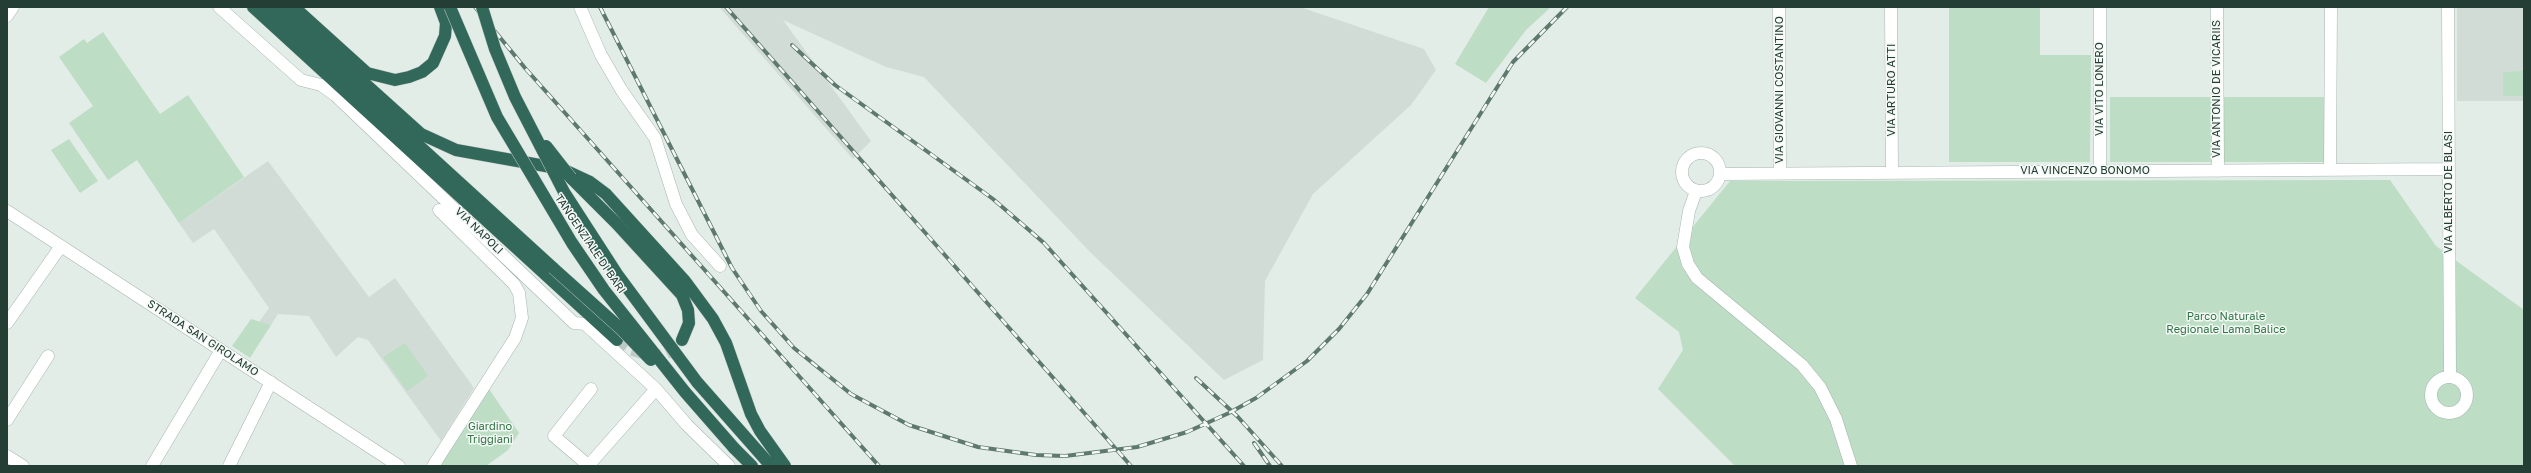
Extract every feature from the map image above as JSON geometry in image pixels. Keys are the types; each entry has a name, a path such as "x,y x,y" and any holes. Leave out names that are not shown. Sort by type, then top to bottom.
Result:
{"highway":[{"path":"253,7 617,340"},
{"path":"267,7 621,329 734,448"},
{"path":"280,7 421,134 456,150 562,169 590,182 606,194 685,281 709,313 726,343 752,414 760,431 785,466"},
{"path":"294,7 357,66 367,73 381,78 395,80 409,78 422,72 433,63 441,50 445,36 446,23 440,7"},
{"name":"TANGENZIALE DI BARI","path":"450,7 498,117 572,243 618,308 685,392 734,448 752,466"},
{"name":"TANGENZIALE DI BARI","path":"482,7 495,49 533,136 591,236 697,382 771,466"},
{"path":"515,97 554,157 571,178 617,224 682,295 688,310 688,323 682,340"}],"street":[{"path":"7,16 13,7"},
{"name":"VIA NAPOLI","path":"219,7 301,80 321,85 335,95 574,323 585,324 656,389 687,425 729,466"},
{"path":"580,7 604,61 622,91 655,138 676,204 692,235 720,266"},
{"name":"VIA GIOVANNI COSTANTINO","path":"1779,7 1780,173"},
{"name":"VIA ARTURO ATTI","path":"1892,7 1892,172"},
{"name":"VIA VITO LONERO","path":"2100,7 2100,171"},
{"name":"VIA ANTONIO DE VICARIIS","path":"2217,7 2218,171"},
{"path":"2330,170 2331,7"},
{"name":"VIA ALBERTO DE BLASI","path":"2448,7 2450,377"},
{"path":"1699,153 1712,156 1720,167 1721,174 1712,188 1696,191 1685,184 1681,171 1687,158 1699,153"},
{"name":"VIA VINCENZO BONOMO","path":"1721,174 2449,169"},
{"path":"1696,191 1689,211 1683,247 1688,264 1697,278 1802,365 1820,387 1836,419 1851,466"},
{"path":"432,466 515,338 522,318 520,293 514,284 439,210"},
{"name":"STRADA SAN GIROLAMO","path":"7,211 399,466"},
{"path":"7,323 61,246"},
{"path":"152,466 221,350"},
{"path":"7,420 48,356"},
{"path":"229,466 271,382"},
{"path":"591,389 554,436 588,466 656,389"},
{"path":"7,456 23,466"}],"shaded area":[{"path":"719,7 1300,7 1424,49 1436,70 1411,105 1313,194 1265,281 1263,360 1224,380 1090,252 924,77 886,67 783,20 871,141 853,159"},
{"path":"2457,7 2524,7 2524,101 2457,101"},
{"path":"268,161 369,297 395,278 474,388 441,441 368,340 358,337 336,357 309,316 278,314 271,325 259,322 269,308 214,229 193,243 179,223"}],"green space":[{"path":"1489,7 1551,7 1526,30 1486,83 1455,64"},
{"path":"1949,7 2040,7 2040,55 2091,55 2090,162 1949,162"},
{"path":"103,32 160,114 188,95 244,177 179,223 137,160 108,180 69,123 93,106 59,57 84,39 87,43"},
{"path":"2524,71 2524,96 2503,96 2503,72"},
{"path":"2110,97 2211,97 2211,162 2110,162"},
{"path":"2224,97 2324,97 2324,162 2224,162"},
{"path":"69,139 98,181 80,193 51,150"},
{"name":"Parco Naturale Regionale Lama Balice","path":"2390,180 2436,246 2524,310 2524,466 1735,466 1658,389 1683,350 1679,332 1635,298 1730,181"},
{"path":"251,319 271,325 250,358 232,346"},
{"path":"405,343 428,376 407,391 383,357"},
{"name":"Giardino Triggiani","path":"489,389 519,433 508,450 486,466 440,466"}],"tunnel":[{"path":"617,340 629,349 652,356 663,355 675,349 682,340"}],"railway":[{"path":"475,7 525,68 879,466"},
{"path":"600,7 732,268 761,311 794,348 851,394 909,425 978,447 1036,455 1065,456 1137,447 1187,432 1229,413 1256,398 1307,361 1339,329 1367,294 1513,62 1567,7"},
{"path":"726,7 1131,466"},
{"path":"792,45 835,85 993,199 1044,243 1244,466"},
{"path":"1196,378 1238,417 1282,466"},
{"path":"1254,443 1270,466"}]}
